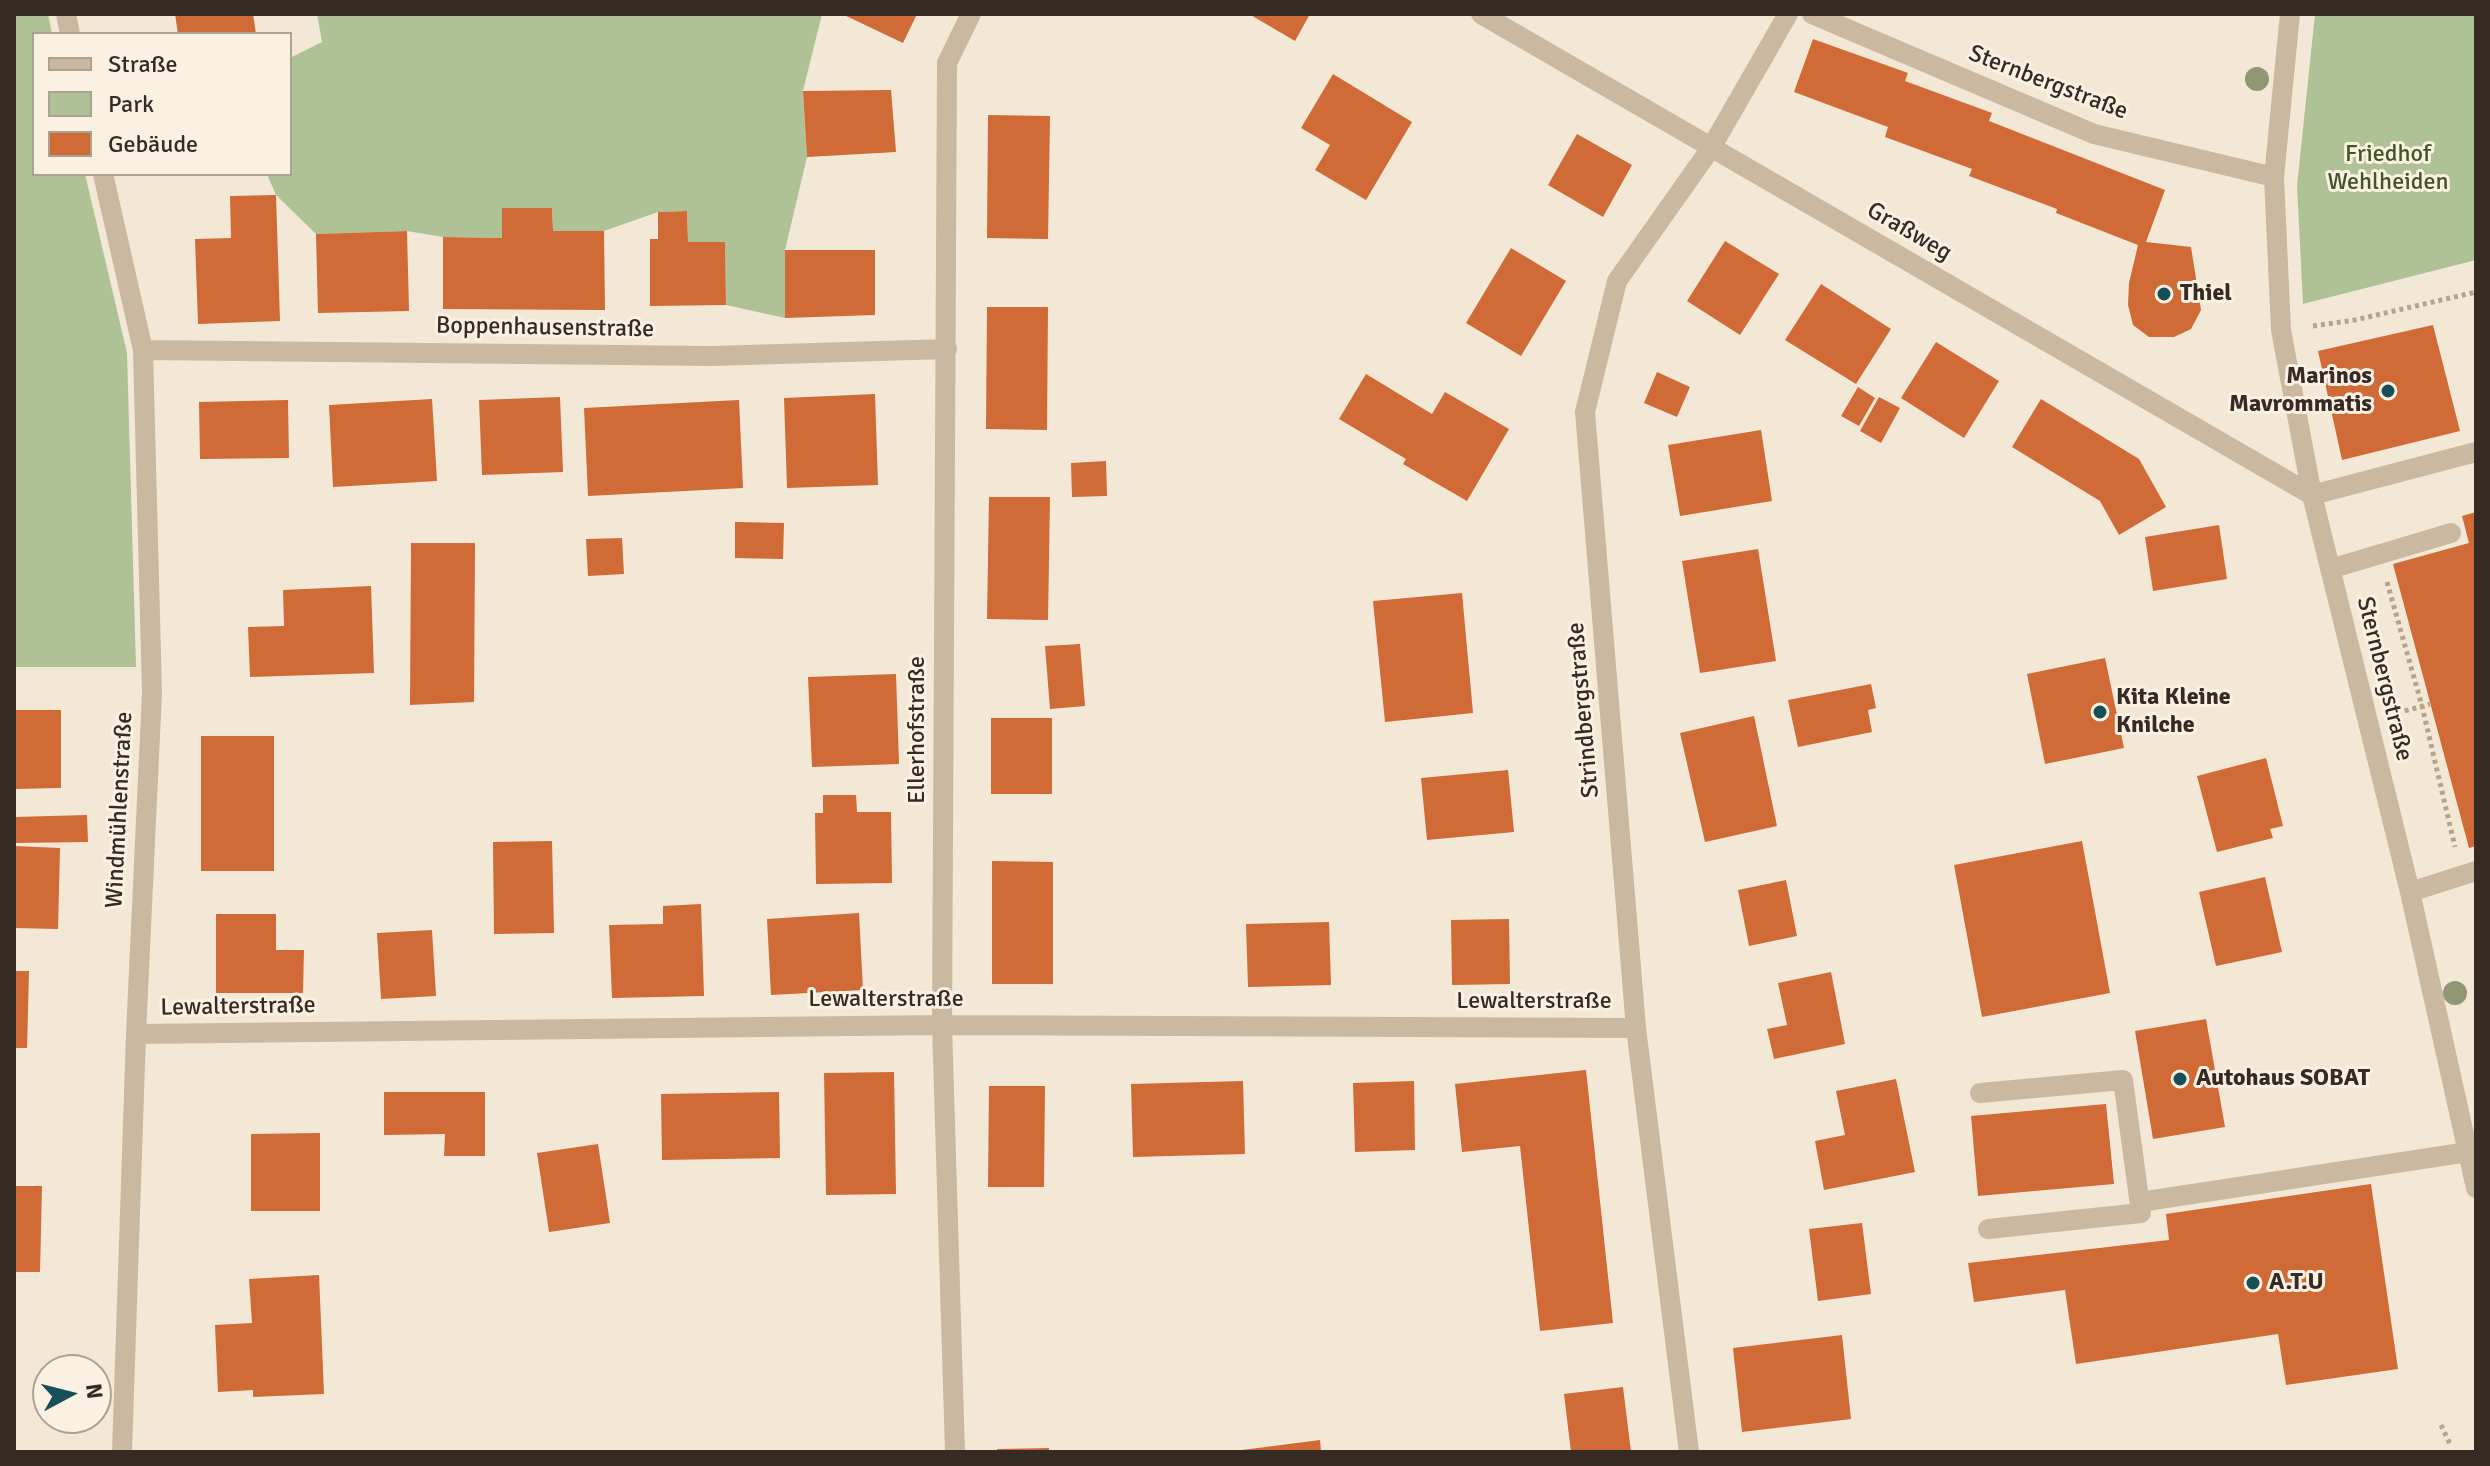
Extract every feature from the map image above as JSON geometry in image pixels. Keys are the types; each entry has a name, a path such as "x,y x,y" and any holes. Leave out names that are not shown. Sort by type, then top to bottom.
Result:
{"street":[{"name":"Ellerhofstraße","path":"955,1452 942,1025 947,63 971,14"},
{"name":"Graßweg","path":"1481,14 2312,495"},
{"name":"Strindbergstraße","path":"1689,1452 1636,1028 1585,412 1617,281 1711,148 1788,14"},
{"name":"Sternbergstraße","path":"1812,14 2094,134 2274,177"},
{"name":"Sternbergstraße","path":"2290,14 2274,177 2281,330 2312,495 2410,892 2476,1188"},
{"name":"Windmühlenstraße","path":"103,176 143,350 152,693 136,1034 122,1452"},
{"name":"Boppenhausenstraße","path":"143,350 712,356 947,349"},
{"path":"2312,495 2476,452"},
{"path":"2330,569 2451,533"},
{"path":"2410,892 2469,873"},
{"name":"Lewalterstraße","path":"136,1034 942,1025 1636,1028"},
{"path":"1980,1093 2123,1080 2141,1213 1988,1229"},
{"path":"2140,1202 2468,1152"}],"path":[{"path":"2308,326 2355,320 2476,292"},
{"path":"2379,554 2469,873"},
{"path":"2391,715 2430,704"},
{"path":"2441,1425 2450,1444"}],"green space":[{"path":"14,14 48,14 52,32 32,32 32,176 85,176 127,353 136,667 14,667"},
{"path":"317,14 822,14 803,91 807,157 785,250 785,318 726,305 725,242 688,242 687,211 658,212 604,231 553,231 552,208 503,208 502,238 443,237 407,231 316,234 276,195 268,176 292,176 292,57 322,42"},
{"name":"Friedhof Wehlheiden","path":"2315,14 2476,14 2476,260 2303,304 2297,186"}],"building":[{"path":"175,14 253,14 256,32 178,32"},
{"path":"842,14 917,14 903,43"},
{"path":"1249,14 1310,14 1295,41"},
{"path":"1813,39 1908,73 1905,81 1992,113 1989,121 2165,190 2146,242 2191,247 2201,310 2191,329 2174,337 2149,337 2133,325 2128,305 2129,283 2138,245 2056,213 2057,209 1969,176 1972,169 1885,137 1888,127 1794,92"},
{"path":"1333,74 1412,122 1366,200 1315,170 1330,145 1301,128"},
{"path":"891,90 896,152 807,157 803,91"},
{"path":"988,115 1050,116 1048,239 987,238"},
{"path":"1577,134 1632,165 1603,217 1548,185"},
{"path":"276,195 280,321 198,324 195,239 231,238 230,196"},
{"path":"502,208 552,208 553,231 604,231 605,310 443,309 443,237 502,238"},
{"path":"687,211 688,242 725,242 726,305 650,306 650,239 658,239 658,212"},
{"path":"407,231 409,311 318,313 316,234"},
{"path":"1725,241 1779,274 1740,335 1687,301"},
{"path":"1511,248 1566,281 1521,356 1466,323"},
{"path":"785,250 875,250 875,315 785,318"},
{"path":"1821,284 1891,329 1856,384 1785,340"},
{"path":"987,307 1048,307 1047,430 986,429"},
{"name":"Marinos Mavrommatis","path":"2433,325 2460,431 2342,460 2318,351"},
{"path":"1936,342 1999,381 1964,438 1901,398"},
{"path":"1657,372 1690,387 1677,417 1644,403"},
{"path":"1366,374 1432,414 1445,392 1509,429 1467,501 1403,464 1406,459 1339,419"},
{"path":"1858,387 1875,398 1859,426 1841,416"},
{"path":"875,394 878,485 787,488 784,398"},
{"path":"560,397 563,472 482,475 479,400"},
{"path":"1879,397 1900,408 1881,443 1860,431"},
{"path":"432,399 437,481 333,487 329,405"},
{"path":"2041,399 2139,459 2166,507 2119,535 2100,501 2012,447"},
{"path":"288,400 289,458 200,459 199,402"},
{"path":"739,400 743,488 588,496 584,408"},
{"path":"1761,430 1772,501 1680,516 1668,445"},
{"path":"1106,461 1107,496 1072,497 1071,463"},
{"path":"989,497 1050,497 1048,620 987,619"},
{"path":"2476,512 2476,846 2469,848 2393,564 2469,543 2462,516"},
{"path":"735,522 784,523 783,559 735,558"},
{"path":"2219,525 2227,579 2153,591 2145,537"},
{"path":"622,538 624,574 588,576 586,539"},
{"path":"411,543 475,543 474,702 410,705"},
{"path":"1758,549 1776,661 1700,673 1682,561"},
{"path":"371,586 374,673 250,677 248,627 284,626 283,590"},
{"path":"1462,593 1473,713 1385,722 1373,601"},
{"path":"1080,644 1085,706 1050,709 1045,646"},
{"path":"2105,658 2124,748 2045,764 2027,674"},
{"path":"896,674 899,764 812,767 808,677"},
{"path":"1871,684 1876,708 1868,710 1872,732 1798,747 1788,700"},
{"path":"14,710 61,710 61,788 14,789"},
{"path":"1754,716 1777,826 1705,842 1680,733"},
{"path":"991,718 1052,718 1052,794 991,794"},
{"path":"201,736 274,736 274,871 201,871"},
{"path":"2266,758 2283,826 2270,829 2273,838 2217,852 2197,776"},
{"path":"1508,770 1514,832 1427,840 1421,778"},
{"path":"823,795 856,795 857,812 891,812 892,883 816,884 815,813 823,813"},
{"path":"87,815 88,842 14,843 14,817"},
{"path":"552,841 554,933 494,934 493,842"},
{"path":"2082,841 2110,993 1982,1017 1954,865"},
{"path":"14,846 60,848 58,929 14,928"},
{"path":"992,861 1053,862 1053,984 992,984"},
{"path":"2265,877 2282,952 2216,966 2199,892"},
{"path":"1786,880 1797,936 1749,946 1738,890"},
{"path":"701,904 704,996 612,998 609,925 663,924 663,906"},
{"path":"859,913 863,990 771,995 767,919"},
{"path":"216,914 276,914 276,950 304,950 303,993 216,993"},
{"path":"1509,919 1510,984 1452,985 1451,920"},
{"path":"1329,922 1331,985 1248,987 1246,924"},
{"path":"432,930 436,996 381,999 377,933"},
{"path":"14,971 29,971 27,1048 14,1048"},
{"path":"1831,972 1845,1044 1774,1059 1767,1029 1787,1025 1778,983"},
{"name":"Autohaus SOBAT","path":"2206,1019 2225,1127 2153,1139 2135,1031"},
{"path":"1586,1070 1613,1323 1540,1331 1520,1146 1462,1152 1455,1084"},
{"path":"894,1072 896,1194 826,1195 824,1073"},
{"path":"1896,1079 1915,1172 1824,1190 1815,1141 1845,1135 1836,1091"},
{"path":"1243,1081 1245,1154 1133,1157 1131,1084"},
{"path":"1414,1081 1415,1150 1355,1152 1353,1083"},
{"path":"989,1086 1045,1086 1044,1187 988,1187"},
{"path":"384,1092 485,1092 485,1156 444,1156 445,1134 384,1135"},
{"path":"779,1092 780,1158 662,1160 661,1094"},
{"path":"2106,1104 2114,1184 1978,1196 1971,1116"},
{"path":"320,1133 320,1211 251,1211 251,1134"},
{"path":"598,1144 610,1223 549,1232 537,1153"},
{"name":"A.T.U","path":"2371,1184 2398,1369 2286,1385 2278,1334 2076,1364 2065,1290 1974,1302 1968,1263 2169,1240 2166,1214"},
{"path":"14,1186 42,1186 40,1272 14,1272"},
{"path":"1862,1223 1871,1294 1818,1301 1809,1229"},
{"path":"319,1275 324,1394 253,1397 253,1390 218,1392 215,1325 252,1323 249,1279"},
{"path":"1842,1335 1851,1419 1742,1432 1733,1348"},
{"path":"1623,1387 1631,1452 1571,1452 1564,1394"},
{"path":"1320,1440 1321,1452 1242,1452 1242,1450"},
{"path":"1049,1448 1049,1452 997,1452 997,1449"}],"place":[{"name":"Thiel","path":"2164,294"},
{"name":"Marinos Mavrommatis","path":"2388,391"},
{"name":"Kita Kleine Knilche","path":"2100,712"},
{"name":"Autohaus SOBAT","path":"2180,1079"},
{"name":"A.T.U","path":"2253,1283"}]}
